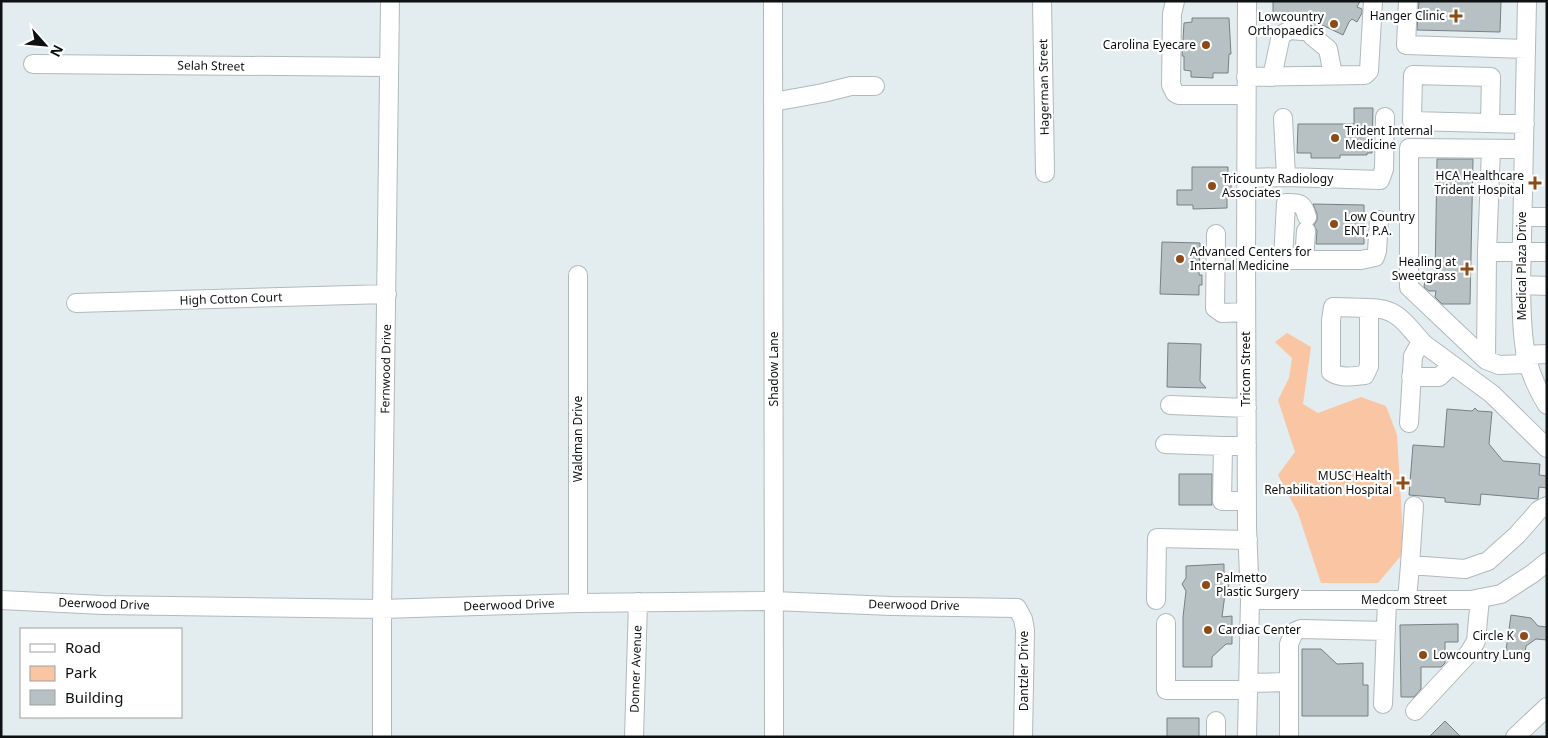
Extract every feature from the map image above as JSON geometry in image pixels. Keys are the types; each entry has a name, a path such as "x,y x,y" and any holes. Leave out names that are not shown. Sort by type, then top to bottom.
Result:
{"street":[{"name":"Fernwood Drive","path":"382,737 390,1"},
{"name":"Shadow Lane","path":"773,1 774,737"},
{"name":"Hagerman Street","path":"1042,1 1045,173"},
{"path":"1175,1 1172,14 1171,85 1174,93 1179,95 1246,86 1272,77 1365,74 1369,71 1373,1"},
{"name":"Tricom Street","path":"1247,1 1246,312 1247,501 1250,600 1247,737"},
{"path":"1408,1 1406,45 1526,50"},
{"name":"Medical Plaza Drive","path":"1527,1 1521,285 1522,330 1526,360 1539,393 1547,405"},
{"path":"1272,77 1281,35 1290,30 1307,34 1328,49 1332,75"},
{"name":"Selah Street","path":"33,64 388,67"},
{"path":"1490,123 1491,77 1414,75 1412,122 1525,124"},
{"path":"773,102 851,86 875,86"},
{"path":"1247,178 1286,177 1380,180 1384,169 1385,117"},
{"path":"1283,118 1286,177"},
{"path":"1524,149 1409,148 1409,287 1486,360 1499,365 1547,354"},
{"path":"1486,360 1487,252 1491,149"},
{"path":"1283,260 1286,202 1299,203 1305,207 1307,224 1304,260"},
{"path":"1523,217 1547,217"},
{"path":"1246,260 1362,260 1374,257 1377,251 1379,220"},
{"path":"1216,234 1215,308 1222,313 1246,312"},
{"path":"1487,252 1547,252"},
{"name":"Waldman Drive","path":"578,276 578,603"},
{"path":"1521,285 1547,286"},
{"name":"High Cotton Court","path":"76,303 387,294"},
{"path":"1369,308 1384,308 1398,316 1424,344 1492,394 1547,448"},
{"path":"1409,423 1413,356 1418,347 1424,344"},
{"path":"1412,376 1439,377 1452,365"},
{"path":"1170,405 1247,408"},
{"path":"1165,444 1247,446"},
{"path":"1223,446 1222,501 1247,501"},
{"path":"1407,600 1414,506"},
{"path":"1410,565 1465,569 1488,561 1517,535 1539,510 1547,506"},
{"path":"1156,600 1157,538 1248,540"},
{"name":"Medcom Street","path":"1250,600 1471,600 1501,594 1546,564"},
{"path":"1415,711 1469,653 1476,641 1480,598"},
{"name":"Deerwood Drive","path":"1,600 102,605 382,609 578,603 774,601 891,606 1016,608"},
{"path":"1383,704 1387,600"},
{"name":"Donner Avenue","path":"634,737 638,602"},
{"name":"Dantzler Drive","path":"1016,608 1023,619 1024,630 1024,737"},
{"path":"1166,623 1166,690 1248,687 1289,682"},
{"path":"1289,737 1289,644 1294,632 1301,629 1386,632"},
{"path":"1515,737 1547,707"}],"green space":[{"path":"1287,333 1311,347 1303,404 1318,413 1361,397 1386,406 1397,435 1404,552 1378,583 1321,583 1298,513 1278,475 1295,452 1278,400 1289,378 1292,358 1275,342"}],"building":[{"name":"Lowcountry Orthopaedics","path":"1273,1 1360,1 1357,7 1362,9 1362,13 1357,22 1352,19 1349,22 1343,35 1318,23 1316,27 1311,26 1307,21 1303,20 1273,21"},
{"name":"Hanger Clinic","path":"1419,1 1501,1 1500,32 1417,30"},
{"name":"Carolina Eyecare","path":"1192,18 1229,18 1231,54 1229,54 1228,73 1213,73 1213,78 1191,77 1191,71 1184,70 1184,56 1182,56 1184,23 1192,22"},
{"name":"Trident Internal Medicine","path":"1354,108 1373,108 1372,153 1367,153 1367,155 1340,155 1340,158 1311,158 1311,153 1297,153 1298,124 1354,124"},
{"path":"1437,159 1473,159 1470,304 1442,304 1435,297 1436,291 1429,291 1424,287 1425,279 1435,279"},
{"name":"Tricounty Radiology Associates","path":"1192,167 1228,167 1228,182 1231,182 1231,192 1227,192 1227,208 1193,209 1193,205 1177,205 1177,190 1192,190"},
{"name":"Low Country ENT, P.A.","path":"1313,204 1364,205 1364,244 1316,244 1317,231 1314,225 1317,220 1317,214"},
{"name":"Advanced Centers for Internal Medicine","path":"1162,242 1200,243 1199,275 1202,275 1202,285 1199,285 1199,295 1160,294"},
{"path":"1168,343 1201,344 1200,381 1206,388 1167,387"},
{"path":"1475,408 1478,411 1492,412 1489,444 1503,461 1540,464 1539,475 1547,476 1547,488 1539,487 1538,499 1481,494 1480,505 1445,502 1445,498 1409,495 1413,445 1444,447 1447,409 1472,411"},
{"path":"1179,474 1212,474 1212,505 1179,505"},
{"path":"1224,564 1224,576 1229,585 1225,594 1222,617 1232,616 1232,644 1226,644 1212,657 1212,667 1183,667 1183,617 1186,591 1182,584 1186,578 1186,566"},
{"name":"Circle K","path":"1511,615 1531,618 1538,626 1547,627 1547,640 1536,639 1526,646 1525,653 1506,650"},
{"name":"Lowcountry Lung","path":"1458,624 1458,642 1445,642 1445,663 1441,667 1421,667 1421,689 1414,697 1401,697 1400,625"},
{"path":"1302,649 1321,649 1337,664 1363,663 1363,685 1368,685 1368,716 1302,716"},
{"path":"1167,718 1199,718 1199,737 1167,737"},
{"path":"1445,721 1461,737 1429,737"}],"place":[{"name":"Hanger Clinic","path":"1456,16"},
{"name":"Lowcountry Orthopaedics","path":"1334,24"},
{"name":"Carolina Eyecare","path":"1206,45"},
{"name":"Trident Internal Medicine","path":"1335,138"},
{"name":"HCA Healthcare Trident Hospital","path":"1535,183"},
{"name":"Tricounty Radiology Associates","path":"1212,186"},
{"name":"Low Country ENT, P.A.","path":"1334,224"},
{"name":"Advanced Centers for Internal Medicine","path":"1180,259"},
{"name":"Healing at Sweetgrass","path":"1467,269"},
{"name":"MUSC Health Rehabilitation Hospital","path":"1403,483"},
{"name":"Palmetto Plastic Surgery","path":"1206,585"},
{"name":"Cardiac Center","path":"1208,630"},
{"name":"Circle K","path":"1524,636"},
{"name":"Lowcountry Lung","path":"1423,655"}]}
